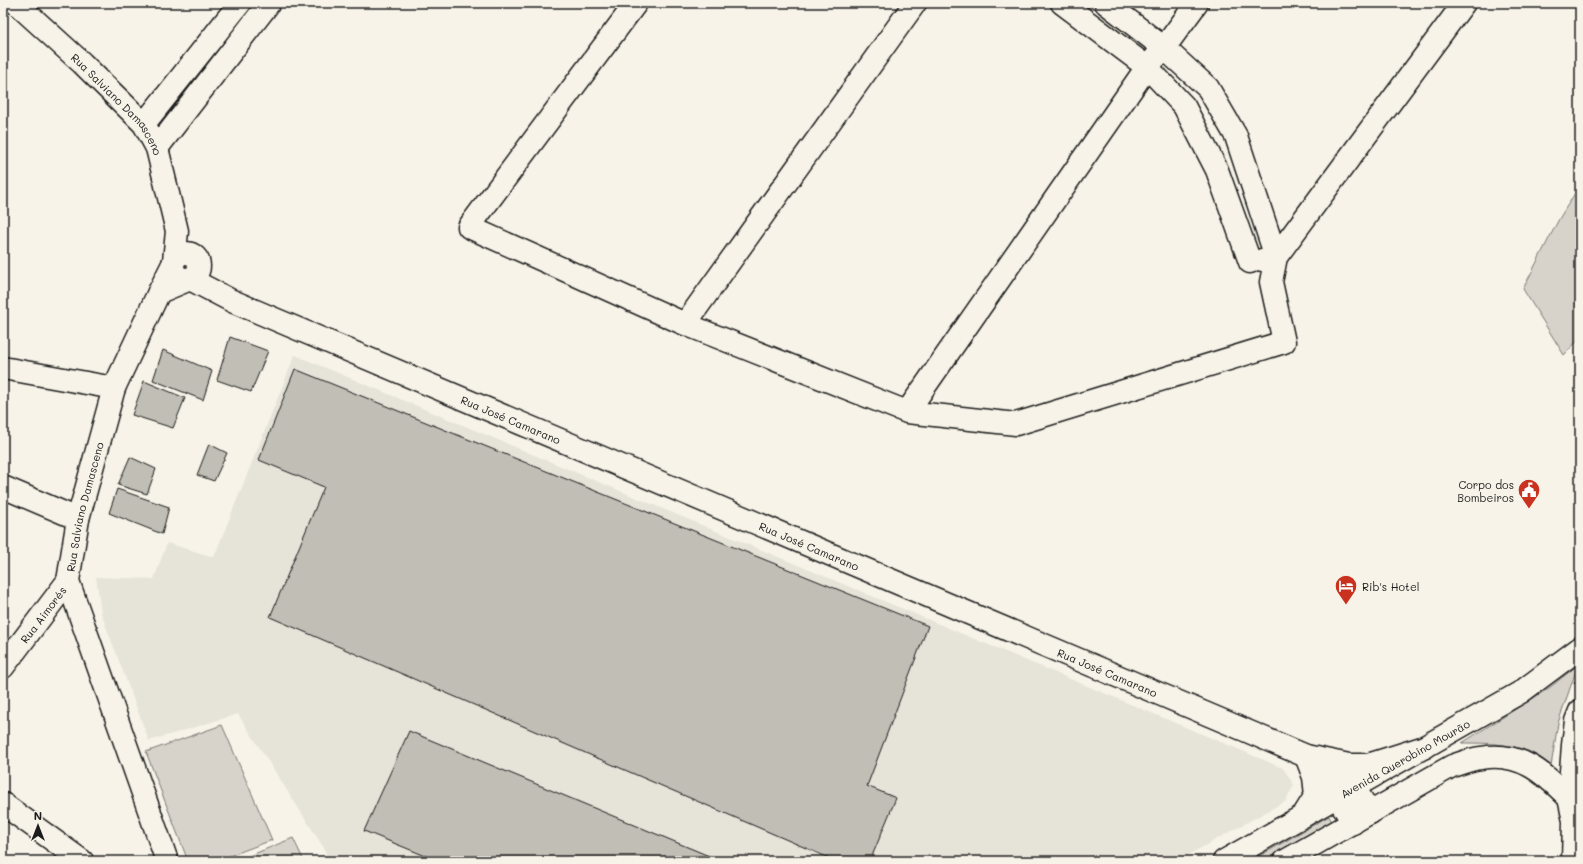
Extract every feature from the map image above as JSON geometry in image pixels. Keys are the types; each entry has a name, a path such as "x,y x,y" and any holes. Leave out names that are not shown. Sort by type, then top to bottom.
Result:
{"street":[{"name":"Rua Salviano Damasceno","path":"16,3 82,63 144,124 157,148 177,231"},
{"path":"144,124 240,3"},
{"path":"157,148 269,3"},
{"path":"636,3 469,227 685,324 907,412 1016,424 1284,342 1271,282 1276,257 1464,3"},
{"path":"685,324 915,3"},
{"path":"1062,3 1147,67 1184,106 1217,170 1250,262 1271,282"},
{"path":"1106,3 1164,48 1208,88 1236,136 1276,257"},
{"path":"907,412 1147,67 1164,48 1197,3"},
{"path":"173,263 177,231"},
{"path":"177,231 195,268"},
{"path":"173,263 177,256 182,253 193,254 195,268"},
{"path":"1250,262 1276,257"},
{"name":"Rua Salviano Damasceno","path":"167,861 68,581 78,519 114,388 173,263"},
{"path":"159,292 195,268"},
{"name":"Rua José Camarano","path":"195,268 232,301 1306,756 1346,792 1362,818"},
{"path":"3,368 114,388"},
{"path":"3,487 78,519"},
{"name":"Rua Aimorés","path":"3,667 68,581"},
{"name":"Avenida Querobino Mourão","path":"1224,861 1521,692 1580,648"},
{"path":"1573,861 1574,821 1569,798 1572,745 1576,721 1580,711"},
{"path":"1306,756 1349,765 1368,765 1425,747"},
{"path":"1302,816 1316,795 1314,777 1306,756"},
{"path":"1285,861 1452,766 1481,758 1495,756 1527,763 1550,778 1569,798"},
{"path":"3,804 82,861"}],"path":[{"path":"1576,682 1580,684"}],"shaded area":[{"path":"1580,185 1580,338 1564,355 1523,289 1559,219"},
{"path":"295,355 1283,768 1294,785 1286,801 1177,861 328,861 324,848 238,714 149,741 101,613 96,577 154,579 167,543 214,557"},
{"path":"1578,665 1558,723 1551,766 1538,756 1519,748 1500,744 1462,743 1549,688"},
{"path":"222,725 272,840 216,861 188,861 146,752"},
{"path":"1329,816 1332,822 1263,861 1251,861"},
{"path":"293,838 304,861 237,861"}],"building":[{"path":"230,337 268,351 251,392 217,380"},
{"path":"163,350 212,371 203,400 153,380"},
{"path":"295,369 928,626 867,786 896,798 870,861 836,861 270,617 324,487 259,460"},
{"path":"144,381 185,398 173,428 132,415"},
{"path":"209,444 227,453 214,481 197,475"},
{"path":"130,457 156,469 147,494 118,485"},
{"path":"117,489 169,507 162,534 109,513"},
{"path":"409,731 721,861 438,861 364,831"}],"place":[{"name":"Corpo dos Bombeiros","path":"1529,510"},
{"name":"Rib's Hotel","path":"1346,606"}]}
